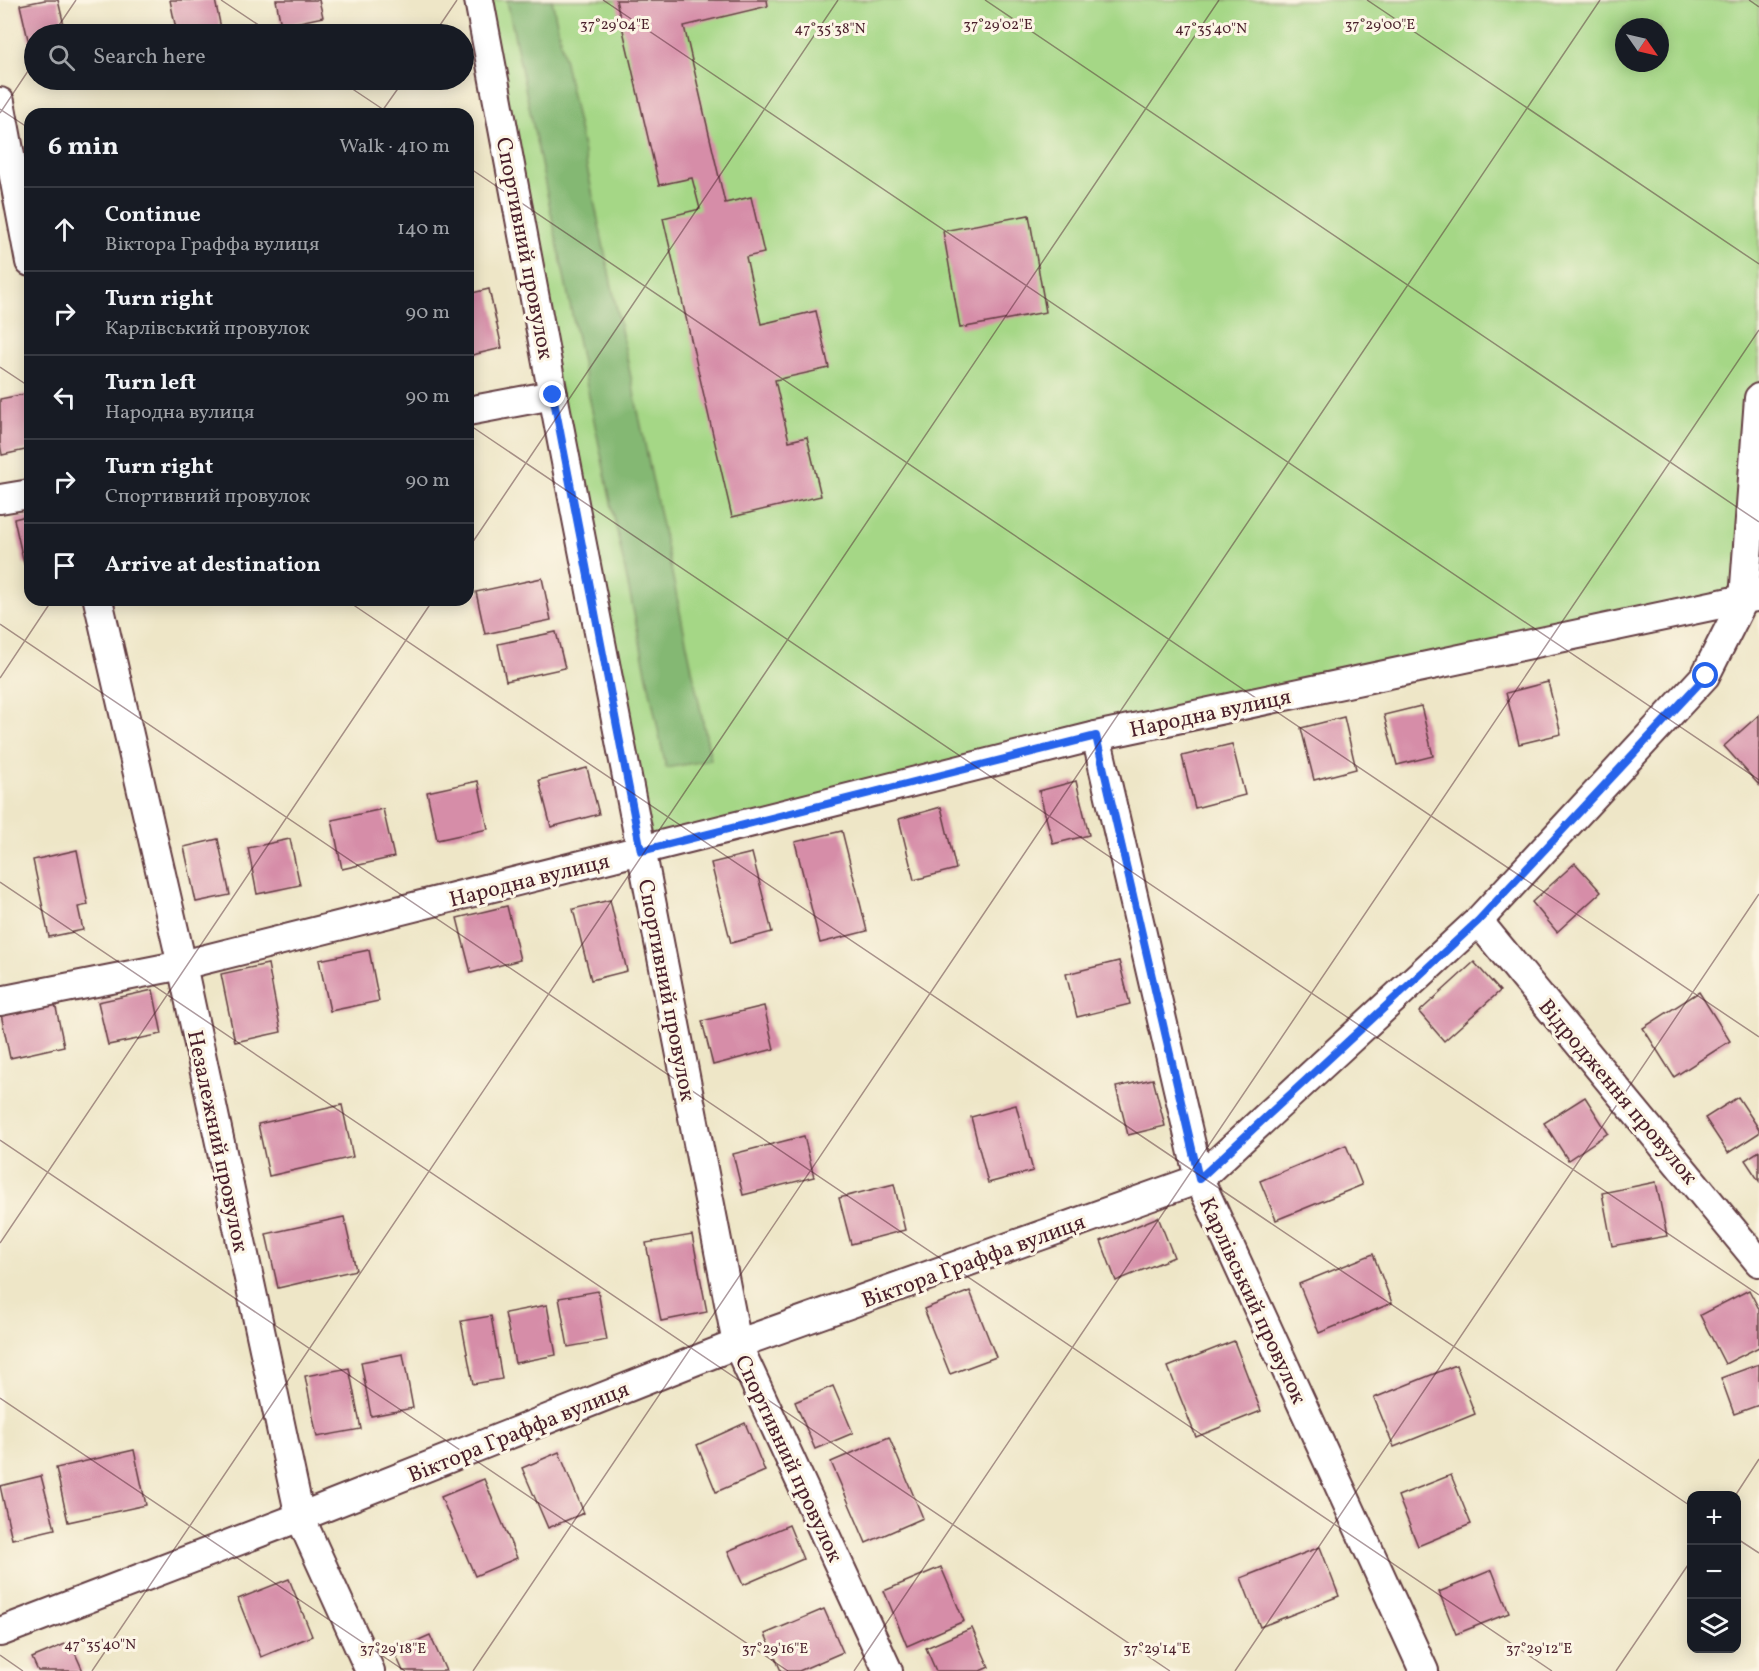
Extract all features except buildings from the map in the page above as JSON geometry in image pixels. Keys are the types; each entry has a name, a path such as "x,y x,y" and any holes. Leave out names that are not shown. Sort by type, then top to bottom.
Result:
{"street":[{"name":"Спортивний провулок","path":"479,0 737,1344 888,1671"},
{"path":"0,102 24,230"},
{"path":"474,410 553,395"},
{"path":"1751,598 1759,398"},
{"path":"0,499 24,495"},
{"name":"Народна вулиця","path":"0,1001 182,965 1096,736 1751,598"},
{"name":"Віктора Граффа вулиця","path":"0,1632 300,1517 737,1344 1199,1179 1478,921 1706,676 1751,598"},
{"name":"Незалежний провулок","path":"99,606 182,965 300,1517 370,1671"},
{"name":"Карлівський провулок","path":"1096,736 1199,1179 1424,1671"},
{"name":"Відродження провулок","path":"1478,921 1759,1262"}],"green space":[{"path":"479,0 1759,0 1759,398 1744,599 641,851"},
{"path":"507,0 552,0 711,760 666,768"}],"route":[{"path":"553,395 641,851 1096,736 1199,1179 1478,921 1706,676"}]}
